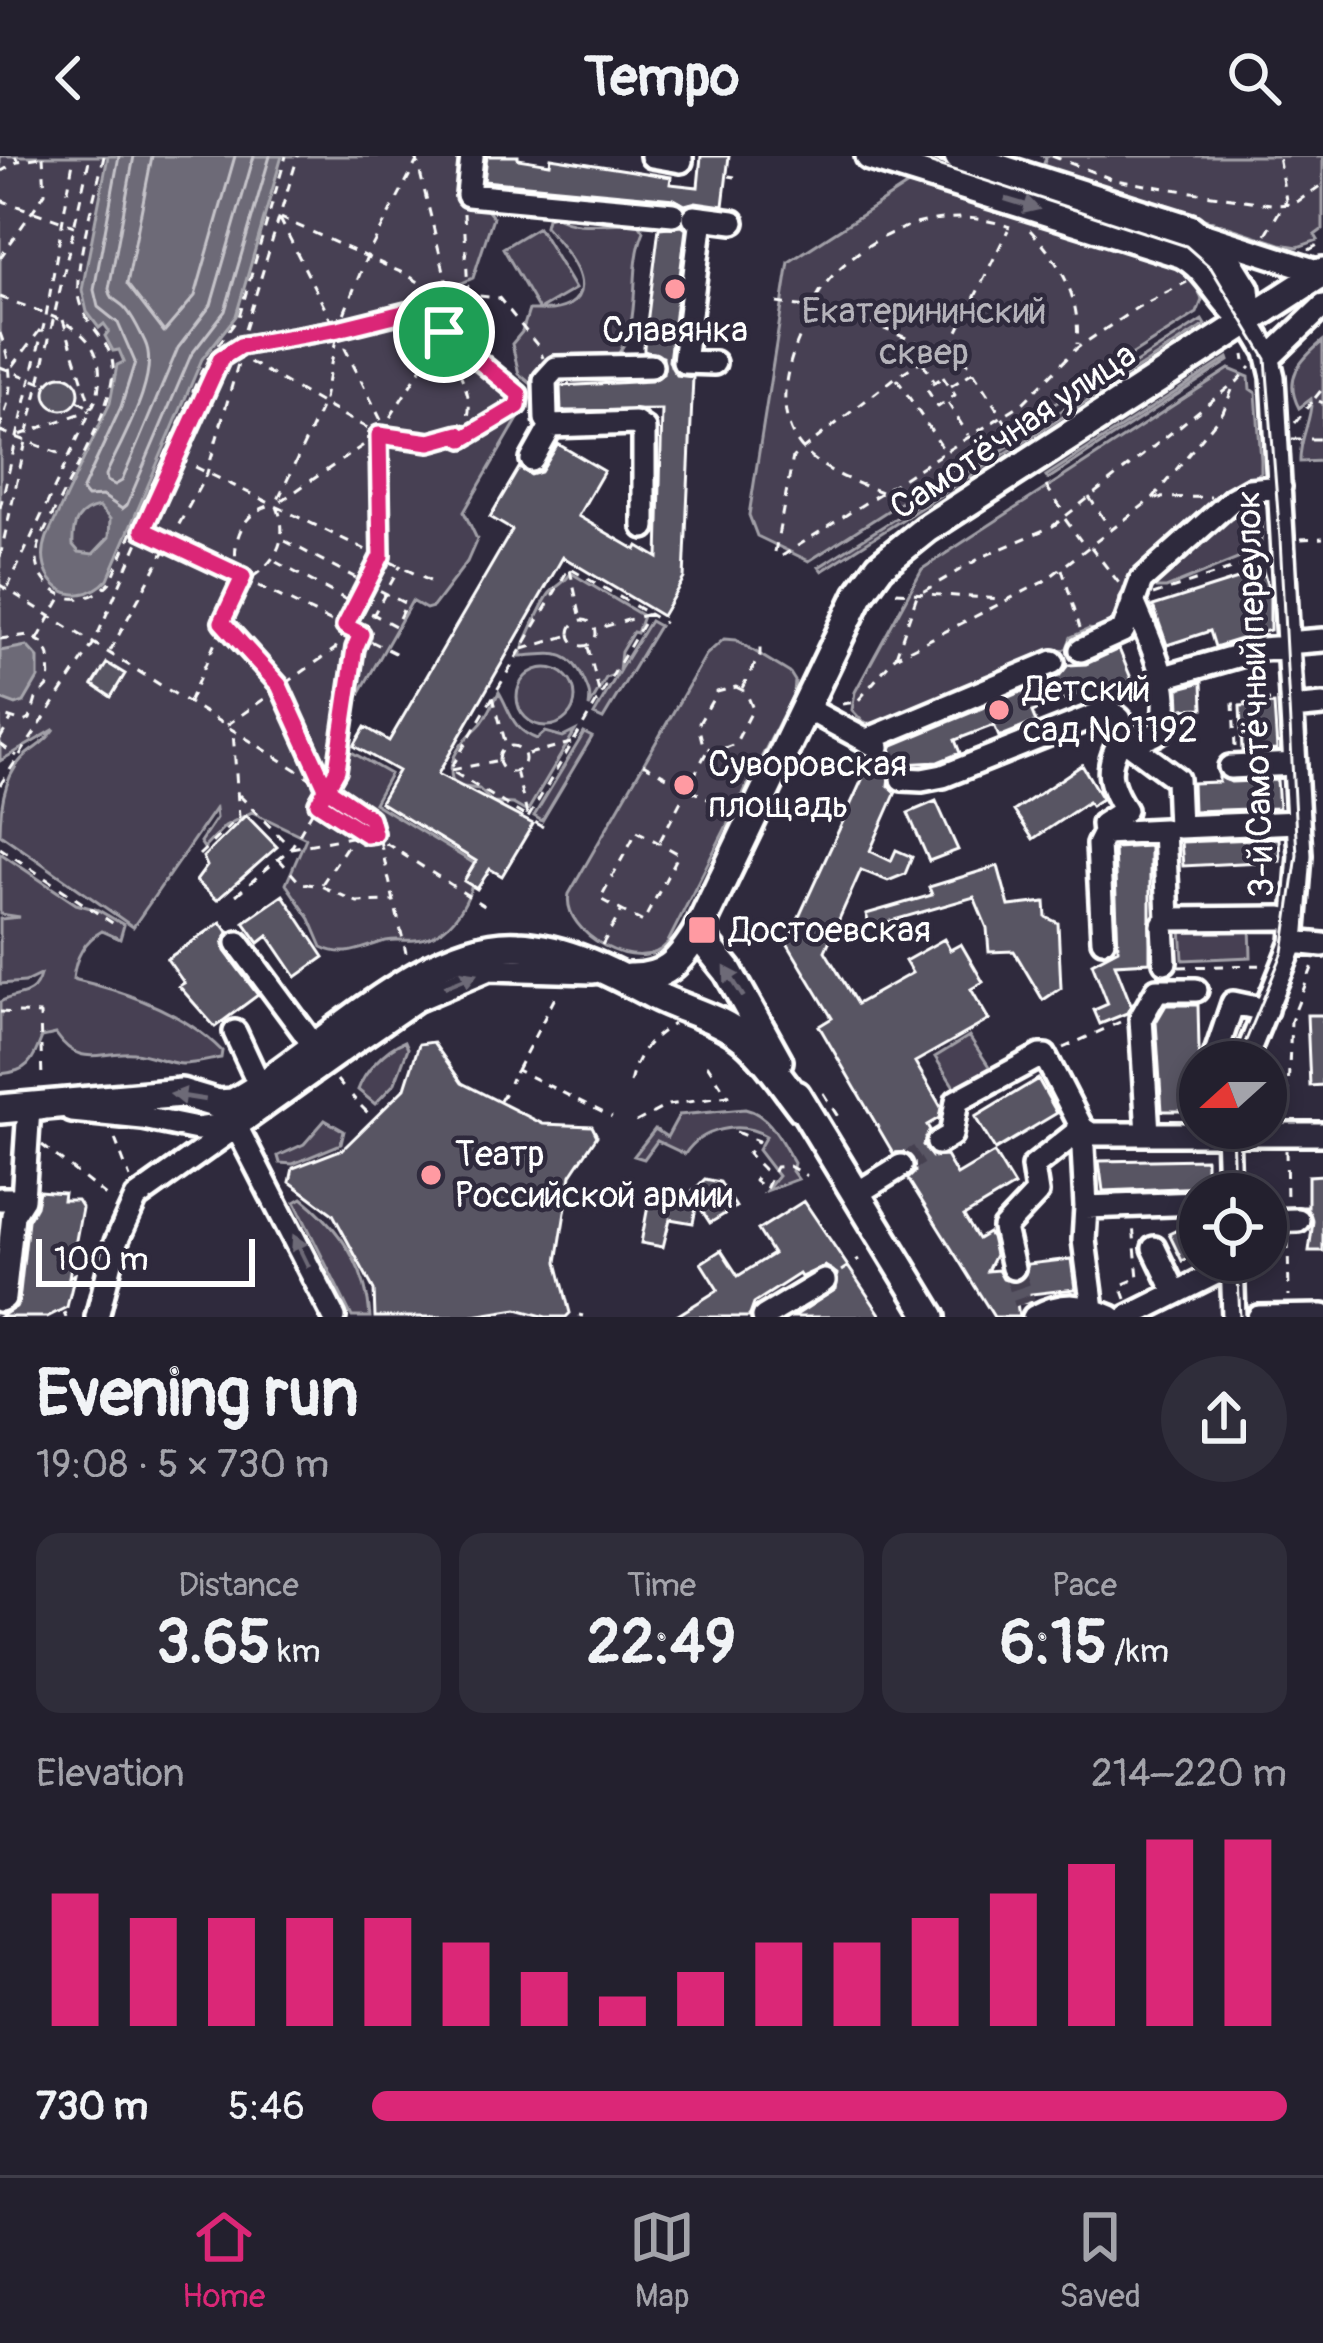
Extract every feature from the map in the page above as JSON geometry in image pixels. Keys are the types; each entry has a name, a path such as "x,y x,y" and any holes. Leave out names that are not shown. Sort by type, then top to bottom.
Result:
{"main road":[{"path":"870,156 1180,253 1203,268 1226,305 1248,320"},
{"path":"959,156 1190,230 1226,260 1247,292 1248,320"},
{"name":"Самотёчная улица","path":"805,707 859,596 888,559 944,517 1248,320 1317,268"},
{"path":"629,978 650,978 671,968 697,933 805,707"},
{"path":"697,933 728,971 813,1101 856,1194 931,1317"},
{"path":"0,1109 181,1093 226,1104 472,950 520,946 550,951 629,978 744,1037 813,1101"}],"street":[{"path":"472,156 468,195 733,222"},
{"path":"652,156 681,161 681,156"},
{"path":"675,366 709,365 684,362 690,216"},
{"path":"1190,230 1317,268"},
{"path":"1260,362 1323,306"},
{"name":"3-й Самотёчный переулок","path":"1248,320 1260,362 1280,487 1297,531 1293,645 1285,704 1295,764 1300,861 1293,942 1252,1041"},
{"path":"551,426 546,418 548,372 651,366"},
{"path":"551,426 635,423 644,429 644,527"},
{"path":"532,460 551,426"},
{"path":"1083,649 1123,632 1149,572 1226,505 1249,490 1280,487"},
{"path":"1123,735 1136,740 1151,737 1162,730 1166,714 1164,677 1133,602"},
{"path":"1164,677 1262,649 1323,640"},
{"path":"805,707 872,744 1053,662"},
{"path":"1285,704 1323,705"},
{"path":"902,778 943,776 1108,710 1120,719 1123,735 1177,778 1179,827 1298,822"},
{"path":"1102,940 1098,844 1103,824 1125,810 1112,791 1109,759 1123,735"},
{"path":"1233,767 1295,764"},
{"path":"1104,833 1164,830 1168,920"},
{"path":"1300,861 1323,861"},
{"path":"1165,962 1163,925 1168,920 1281,917"},
{"path":"1293,942 1323,945"},
{"path":"238,943 315,1047"},
{"path":"96,1315 129,1207 146,1189 245,1120 410,992 500,968 550,968 629,978"},
{"path":"1148,1133 1141,1018 1157,989 1196,990"},
{"path":"1220,1041 1233,1004 1265,1010"},
{"path":"235,1032 260,1086"},
{"path":"938,1143 952,1135 957,1101 1045,1056 1082,1128 1084,1240 1116,1314"},
{"path":"0,1300 4,1298 13,1215 23,1199 29,1108 130,1116 207,1130 245,1120"},
{"path":"245,1120 334,1317"},
{"path":"1082,1128 1091,1134 1179,1132"},
{"path":"1013,1268 1004,1228 1036,1192 1033,1168 1082,1128"},
{"path":"1287,1133 1323,1134"},
{"path":"856,1194 901,1166"},
{"path":"0,1199 23,1199"},
{"path":"1085,1207 1179,1204"},
{"path":"1287,1220 1298,1220"},
{"path":"1154,1248 1175,1292"},
{"path":"764,1317 824,1281"},
{"path":"1030,1312 1080,1303 1116,1314 1196,1281"},
{"path":"1233,1281 1234,1317"},
{"path":"1259,1317 1323,1316"}],"path":[{"path":"0,172 17,159 43,156 45,193 0,259"},
{"path":"0,508 44,326 74,156"},
{"path":"0,557 44,384 89,156"},
{"path":"104,156 77,290 83,314 109,350 113,371 106,401 38,548 40,572 62,595 78,598 98,594 116,573 206,361 239,317 286,156"},
{"path":"240,346 298,156"},
{"path":"1052,156 1114,181 1284,206 1303,200 1323,184"},
{"path":"1259,253 1284,206 1278,156"},
{"path":"189,701 243,577 273,560 283,540 276,504 323,404 338,329 367,256 415,157"},
{"path":"243,577 235,561 239,531 262,507 276,504 379,435 444,332 451,301 415,157"},
{"path":"0,200 76,226"},
{"path":"464,212 468,295"},
{"path":"881,492 826,467 803,449 786,412 784,388 790,358 811,308 827,281 853,257 917,223 959,215 1010,227"},
{"path":"279,217 451,301"},
{"path":"279,217 384,426"},
{"path":"775,552 793,457 896,377 953,341 1014,219"},
{"path":"1024,223 1058,262 1069,285 1076,309 1077,348"},
{"path":"0,241 11,240"},
{"path":"1317,268 1323,242"},
{"path":"782,556 1001,416 1035,392 1077,348 1138,307 1198,276"},
{"path":"0,785 94,643 215,366 240,346 338,329 468,295 499,298 538,346 548,372"},
{"path":"0,297 76,327 100,362 101,378 92,409 7,589"},
{"path":"777,303 844,312 938,351"},
{"path":"63,320 92,409"},
{"path":"12,369 44,326"},
{"path":"444,332 519,394 518,406 463,439 459,434"},
{"path":"0,333 12,369 10,404 0,429 69,457"},
{"path":"233,352 379,435 430,442 459,434 472,408 452,359 450,336"},
{"path":"953,341 1015,437"},
{"path":"109,652 207,473 240,357"},
{"path":"922,361 935,382"},
{"path":"842,704 857,702 895,657 917,595 1065,517 1260,362"},
{"path":"0,367 44,384"},
{"path":"950,387 973,372"},
{"path":"896,377 945,452"},
{"path":"943,377 950,387 956,395 938,407 926,388 943,377"},
{"path":"895,657 1033,588 1153,498 1222,412 1234,385"},
{"path":"1290,429 1323,388"},
{"path":"1313,399 1323,403"},
{"path":"78,401 92,409"},
{"path":"947,401 969,436"},
{"path":"16,436 92,409"},
{"path":"230,727 279,685 335,649 381,556 379,435"},
{"path":"1290,440 1323,439"},
{"path":"176,458 436,584"},
{"path":"1046,486 1133,602 1271,556"},
{"path":"1153,498 1208,496 1226,505"},
{"path":"1089,497 1111,530"},
{"path":"143,530 397,654"},
{"path":"1297,531 1323,538"},
{"path":"273,560 395,626 406,604 283,540"},
{"path":"236,895 291,848 337,770 355,648 400,565"},
{"path":"569,568 664,623"},
{"path":"569,568 581,620"},
{"path":"450,770 569,568"},
{"path":"1061,568 1083,649"},
{"path":"0,585 326,788 370,818 379,839 489,909"},
{"path":"896,592 1004,599"},
{"path":"38,638 62,595"},
{"path":"596,629 649,614"},
{"path":"528,818 649,614"},
{"path":"581,620 590,621 596,629 596,637 587,645 577,644 570,635 574,623 581,620"},
{"path":"222,622 279,685 326,788"},
{"path":"521,649 570,635"},
{"path":"0,639 38,638 49,656 50,684 37,699 30,719 0,715"},
{"path":"741,689 760,655 760,639"},
{"path":"587,645 601,697"},
{"path":"741,689 753,709 735,744 715,752 703,746 698,725 717,692 741,689"},
{"path":"493,697 506,747 499,760"},
{"path":"1233,767 1233,704 1285,704"},
{"path":"11,720 0,741 19,757"},
{"path":"199,855 239,818 230,727"},
{"path":"524,755 573,743"},
{"path":"499,760 504,770 515,771 523,765 524,755 517,747 506,747"},
{"path":"659,843 709,748"},
{"path":"450,770 499,760"},
{"path":"643,764 734,812"},
{"path":"450,770 543,827"},
{"path":"515,771 528,818"},
{"path":"239,795 291,848"},
{"path":"318,803 366,834"},
{"path":"637,831 679,854 643,922 621,910 600,899 637,831"},
{"path":"291,848 374,833"},
{"path":"321,886 352,837"},
{"path":"379,839 406,953"},
{"path":"0,848 114,924"},
{"path":"279,859 300,884 321,886 357,902 394,901"},
{"path":"589,955 604,943 621,910"},
{"path":"558,992 514,1076 612,1118"},
{"path":"0,1012 40,1014 42,1080"},
{"path":"1045,1056 1119,1022"},
{"path":"630,1082 636,1056 673,1024"},
{"path":"636,1122 668,1106 728,1096 707,1064 714,1060"},
{"path":"338,1080 346,1091"},
{"path":"500,1101 507,1089"},
{"path":"356,1101 373,1118"},
{"path":"813,1101 840,1120"},
{"path":"736,1132 758,1141 748,1154 763,1168 755,1181 766,1189 776,1167 789,1166 807,1176"},
{"path":"115,1139 131,1180"},
{"path":"36,1141 111,1200"},
{"path":"1116,1314 1121,1285 1138,1278 1131,1205"},
{"path":"824,1281 860,1259"}],"green space":[{"path":"0,156 463,156 469,189 493,217 473,278 460,284 452,332 530,398 464,512 477,539 467,562 433,607 426,609 412,601 338,731 341,746 390,774 374,803 475,864 465,902 440,932 346,952 322,947 286,884 306,838 252,812 225,826 204,848 200,842 216,818 215,809 133,927 0,834 2,802 13,771 55,729 0,761"},
{"path":"1043,156 1323,156 1323,229 1315,235 1318,240 1298,247 1280,244 1043,166"},
{"name":"Екатерининский сквер","path":"924,183 1183,266 1202,300 1197,313 809,561 757,536 749,515 789,262 908,185"},
{"path":"547,218 585,225 639,224 644,231 636,264 633,315 623,346 613,361 590,361 536,388 519,374 512,344 529,310 569,305 581,287 567,253 545,226"},
{"path":"538,227 575,289 539,310 503,248"},
{"path":"1202,320 1205,325 1024,442 1021,437"},
{"path":"1323,341 1323,461 1300,462 1311,399 1299,408 1293,379 1301,363"},
{"path":"1228,358 1048,479 1046,476"},
{"path":"1229,369 1249,377 1250,389 1256,393 1261,472 1255,477 1258,518 1263,522 1260,550 1166,588 1156,584 1130,593 1117,627 1106,633 1089,629 1071,637 1067,648 1016,671 982,678 895,723 864,723 852,710 855,692 922,569"},
{"path":"1012,444 1014,448 822,571 819,567"},
{"path":"571,573 643,616 637,633 633,632 621,652 619,671 650,621 659,626 603,719 594,715 618,673 606,678 589,707 588,690 572,662 550,654 520,656 547,598"},
{"path":"724,639 736,640 790,673 794,693 667,944 639,956 622,953 589,936 577,923 569,894 706,655"},
{"path":"546,668 567,676 575,697 567,718 546,726 525,718 517,697 525,676"},
{"path":"499,692 528,735 537,739 545,732 563,737 575,731 527,812 513,804 493,803 479,789 455,786 452,778 456,754 484,720"},
{"path":"584,733 592,737 542,821 534,816"},
{"path":"0,853 76,904 124,925 120,939 102,931 85,945 73,979 172,1015 207,1037 222,1051 221,1058 182,1064 134,1053 83,1055 56,1034 42,1037 23,1068 0,1074 0,1002 29,991 40,975 0,984 0,919 20,917 0,914"},
{"path":"1250,925 1251,957 1183,960 1181,927"},
{"path":"969,1036 990,1068 956,1090 935,1057"},
{"path":"405,1041 408,1048 395,1083 375,1104 358,1090 361,1083 383,1055"},
{"path":"745,1109 774,1130 798,1179 766,1191 778,1176 758,1150 766,1136 744,1129 711,1133 685,1154 657,1141 644,1159 634,1156 655,1129 667,1137 679,1115"},
{"path":"325,1120 344,1131 341,1144 293,1164 280,1163 278,1156 304,1144"},
{"path":"302,1198 349,1250 363,1282 370,1317 352,1317 295,1202"}],"water":[{"path":"108,156 282,156 236,316 202,359 108,579 82,594 59,588 50,579 44,553 47,537 110,403 117,365 124,362 105,336 109,331 104,324 99,328 87,312 82,290","holes":["99,507 110,519 109,537 93,554 79,552 73,538 81,515"]},
{"path":"27,646 38,658 38,678 24,702 16,705 0,699 0,651"}],"building":[{"path":"487,156 518,156 550,164 551,158 671,177 670,184 698,187 701,156 729,156 723,206 484,181"},
{"path":"659,228 686,229 669,361 677,375 693,377 684,578 662,616 563,557 438,774 533,824 502,876 490,869 477,889 464,881 476,861 380,802 398,771 354,746 365,727 389,741 512,530 490,517 519,468 531,475 541,472 558,444 604,471 578,516 658,558 662,410 561,411 560,386 651,381 663,374 663,357 644,351"},
{"path":"62,376 74,381 79,393 74,405 62,410 50,405 45,393 50,381"},
{"path":"1263,571 1270,594 1270,630 1215,647 1210,631 1167,645 1153,606"},
{"path":"1119,649 1133,683 1104,695 1099,685 1032,712 1036,722 999,737 994,725 955,740 960,753 938,762 902,764 890,770 888,785 896,792 870,851 891,861 896,850 912,857 905,874 888,881 861,870 825,951 857,1004 912,973 905,961 944,939 950,950 961,944 983,982 971,989 989,1020 915,1062 941,1107 939,1118 927,1125 930,1130 923,1145 932,1157 946,1156 957,1175 994,1153 1014,1186 964,1216 978,1239 988,1233 991,1237 995,1255 987,1271 998,1270 1003,1279 1015,1283 1024,1278 1028,1264 1071,1259 1075,1289 1031,1294 1031,1302 1017,1303 1019,1317 994,1317 908,1179 915,1172 914,1159 907,1152 893,1153 819,1026 832,1018 787,943 871,760 885,760 893,745 1059,676 1068,665 1086,664"},
{"path":"107,663 125,674 111,697 93,685"},
{"path":"1202,682 1203,708 1180,709 1179,688"},
{"path":"1274,704 1277,750 1242,751 1240,706"},
{"path":"1082,765 1102,799 1091,806 1088,802 1033,839 1014,811"},
{"path":"1219,776 1231,782 1277,780 1279,808 1193,811 1192,783 1219,782"},
{"path":"936,801 958,850 929,861 908,813"},
{"path":"246,815 277,847 217,900 196,881 207,866 203,857"},
{"path":"1279,838 1280,861 1183,866 1181,842"},
{"path":"1150,846 1150,962 1115,964 1131,1005 1127,1013 1100,1024 1094,1010 1108,1004 1092,963 1118,949 1114,848"},
{"path":"998,866 1009,906 1045,902 1046,917 1058,923 1061,988 1043,1000 1014,951 989,952 987,928 974,897 870,927 866,914 932,895 929,887"},
{"path":"283,895 324,957 296,977 268,936 259,943 244,922"},
{"path":"221,922 228,932 225,951 258,995 215,1027 179,986 184,983 167,959"},
{"path":"1166,1005 1198,1005 1199,1041 1179,1041 1179,1111 1162,1111 1156,1022"},
{"path":"1307,1015 1323,1015 1323,1085 1310,1086"},
{"name":"Театр Российской армии","path":"433,1042 462,1083 543,1124 592,1126 597,1136 571,1175 557,1262 570,1313 566,1317 517,1309 467,1317 375,1317 374,1290 333,1214 290,1182 293,1168 343,1149 405,1088 419,1044"},
{"path":"1038,1079 1057,1113 995,1150 975,1117"},
{"path":"1206,1159 1206,1173 1179,1173 1179,1188 1103,1191 1099,1161"},
{"path":"1323,1175 1323,1251 1309,1251 1313,1221 1305,1207 1308,1176"},
{"path":"705,1179 720,1182 736,1207 710,1223 697,1203 693,1223 670,1219 663,1247 641,1243 652,1185 691,1193"},
{"path":"39,1191 64,1193 63,1200 77,1200 82,1208 67,1307 47,1317 0,1317 19,1301 28,1220"},
{"path":"804,1201 882,1317 793,1317 836,1289 837,1274 825,1266 799,1274 754,1303 749,1317 675,1317 718,1290 701,1263 721,1250 738,1276 773,1254 758,1230"},
{"path":"1179,1229 1179,1255 1169,1234"}],"tunnel":[{"path":"878,747 902,779"},
{"path":"901,1166 938,1143"},
{"path":"1013,1268 1025,1303"}],"tram line":[{"path":"910,156 1186,246 1211,268 1266,359 1297,855 1283,952 1246,1041"},
{"path":"1233,1149 1233,1173"},
{"path":"1238,1281 1240,1317"}],"place":[{"name":"Славянка","path":"675,289"},
{"name":"Детский сад №1192","path":"999,710"},
{"name":"Суворовская площадь","path":"684,785"},
{"name":"Достоевская","path":"702,930"},
{"name":"Театр Российской армии","path":"431,1175"}],"route":[{"path":"444,332 451,301 338,329 240,346 221,358 143,530 243,577 222,622 279,685 326,788 370,818 374,833 366,834 318,803 326,788 337,770 361,634 345,626 381,556 379,435 430,442 459,434 463,439 518,406 519,394 444,332"}]}
